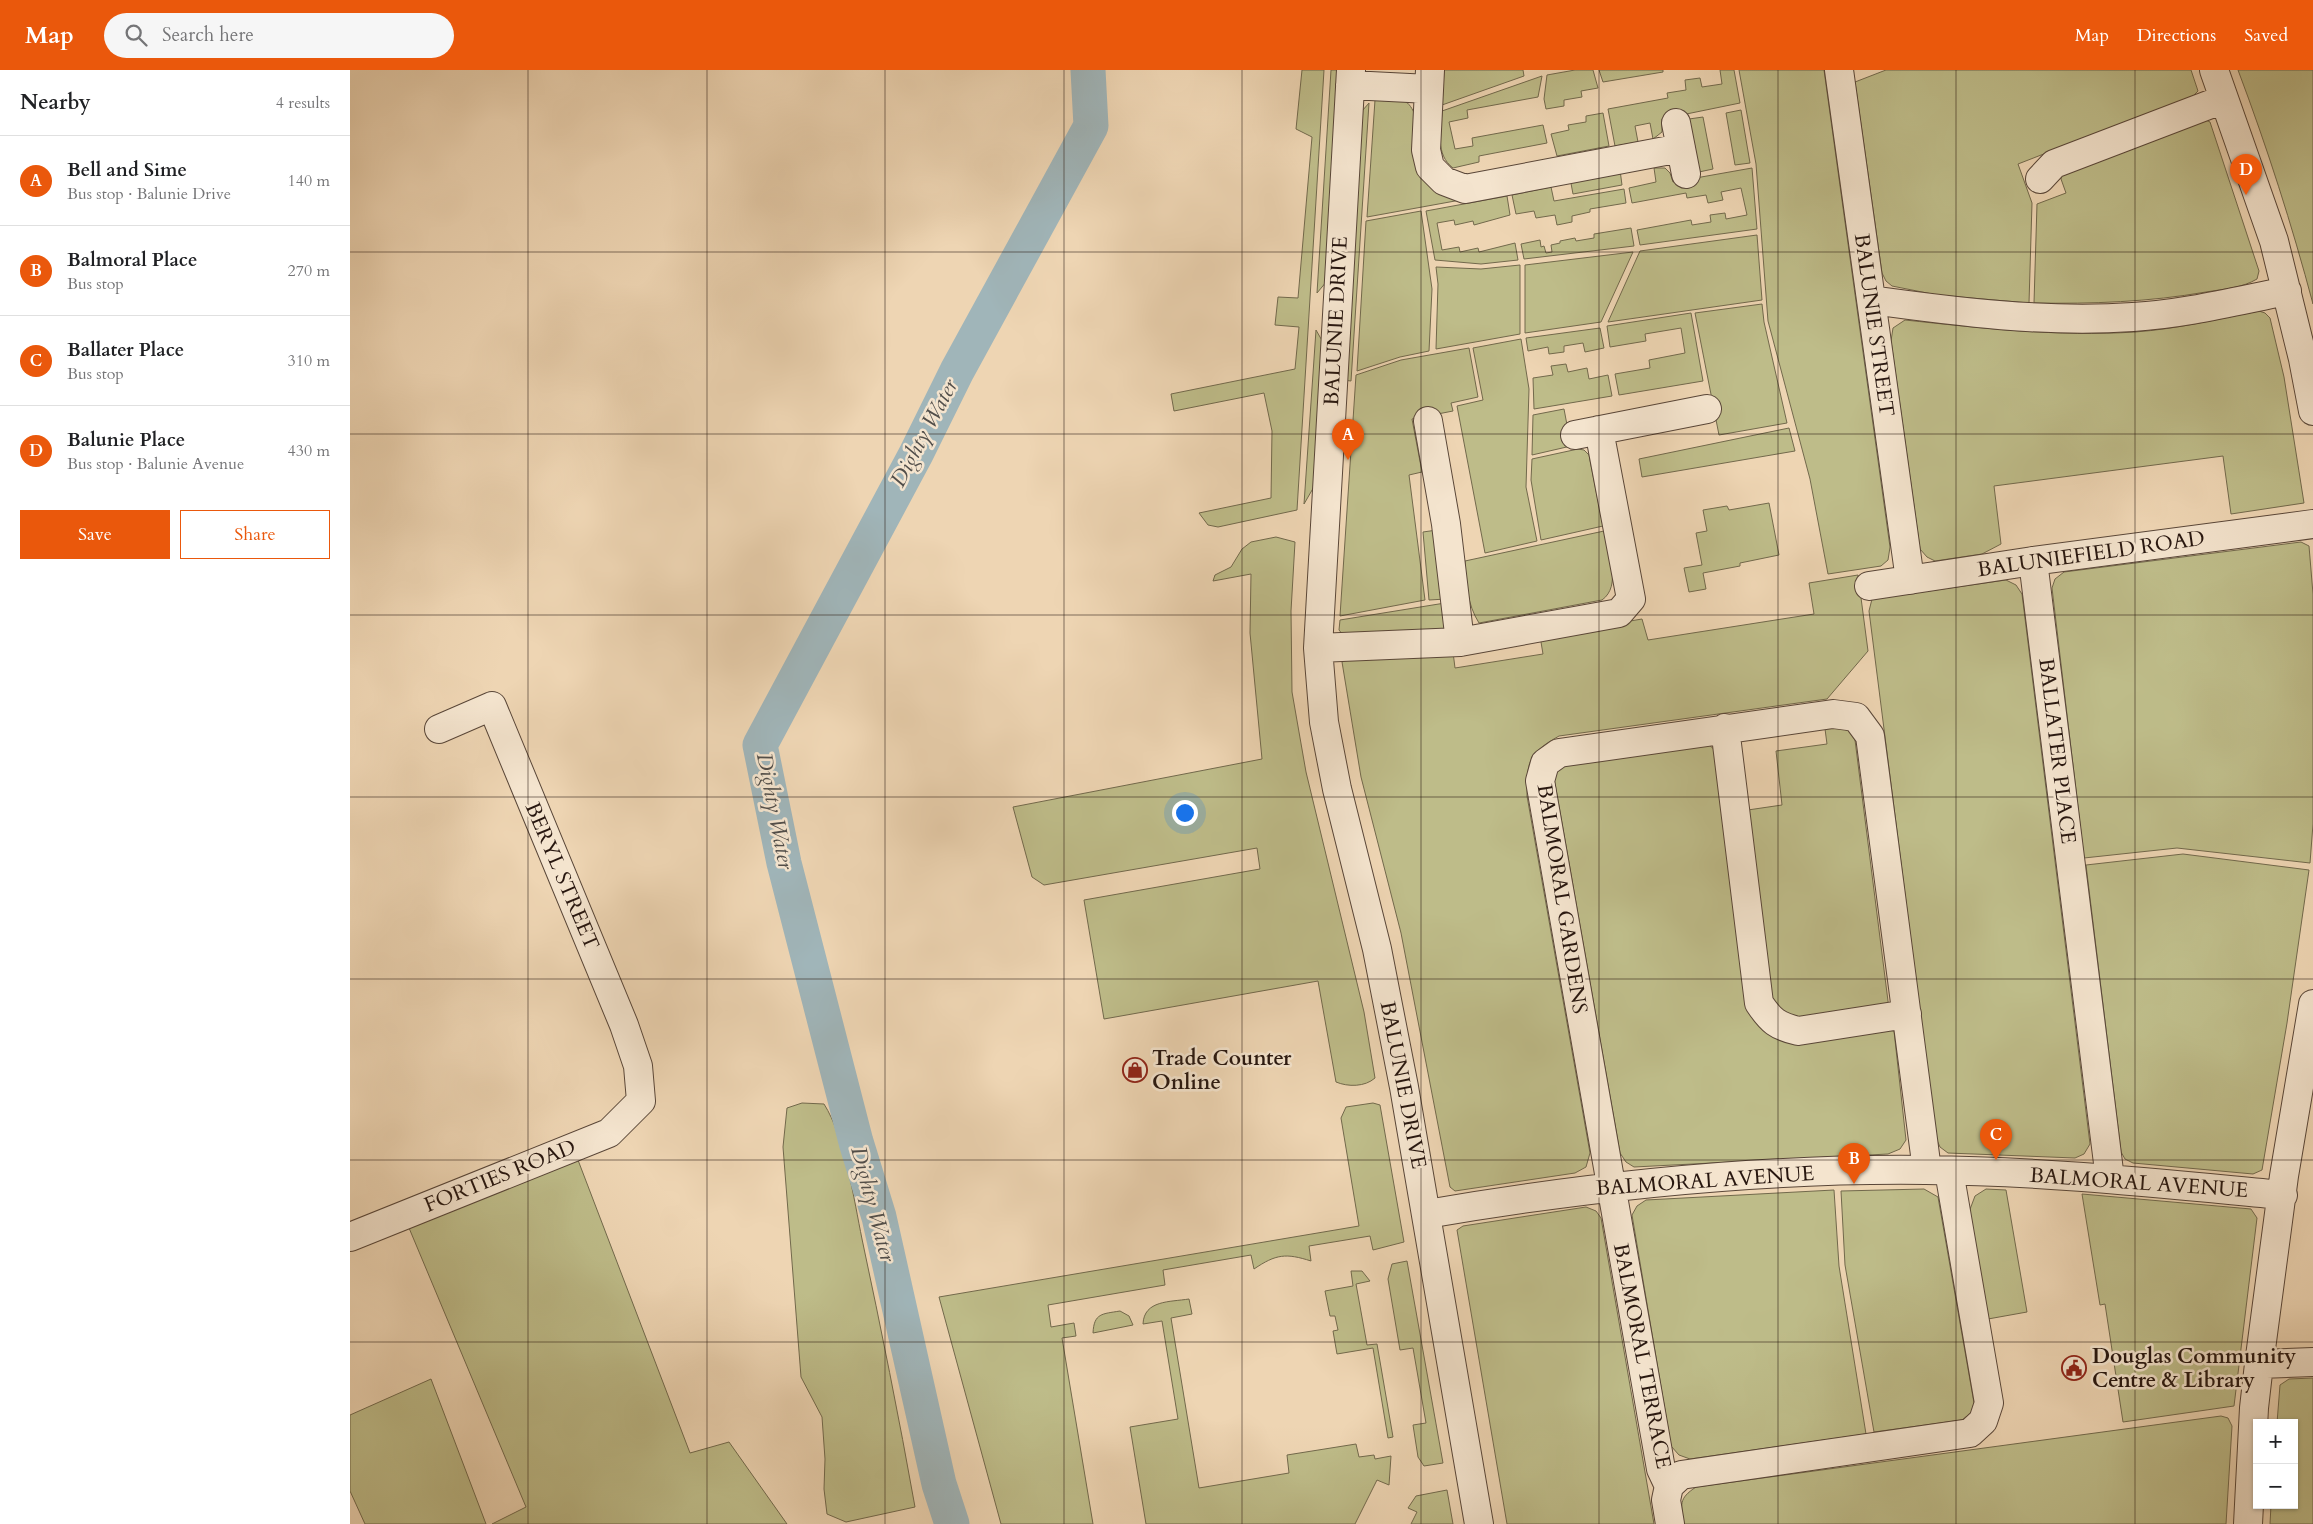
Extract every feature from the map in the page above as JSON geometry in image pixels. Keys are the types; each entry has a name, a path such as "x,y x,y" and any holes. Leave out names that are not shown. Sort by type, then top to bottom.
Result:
{"street":[{"name":"BALUNIE STREET","path":"1839,70 1910,580"},
{"path":"2214,70 2268,223 2287,291 2313,411"},
{"name":"BALUNIE DRIVE","path":"1480,1524 1427,1214 1377,949 1337,789 1324,722 1318,648 1351,77 1430,80 1426,150 1430,167 1444,181 1465,189 1681,149"},
{"path":"2040,179 2054,164 2224,99"},
{"path":"1871,300 1948,311 2030,318 2083,319 2135,317 2197,309 2287,291"},
{"path":"1318,648 1460,642 1619,613 1631,599 1587,432 1707,409"},
{"path":"1428,421 1446,524 1460,642"},
{"name":"BALUNIEFIELD ROAD","path":"1869,586 2033,561 2313,524"},
{"name":"BALLATER PLACE","path":"2033,561 2110,1179"},
{"name":"BERYL STREET","path":"439,729 492,706 624,1025 638,1066 641,1101"},
{"name":"BALMORAL GARDENS","path":"1611,1187 1540,781 1545,763 1559,753 1725,728 1833,714 1856,717 1870,736 1907,1014 1938,1171 1989,1403 1983,1421 1970,1433 1689,1474 1681,1476 1669,1486"},
{"path":"1725,728 1759,1003 1768,1017 1781,1027 1798,1031 1907,1014"},
{"path":"2248,1524 2254,1408 2259,1364 2283,1195 2284,1176 2313,1004"},
{"name":"FORTIES ROAD","path":"350,1237 609,1133 641,1101"},
{"name":"BALMORAL AVENUE","path":"1427,1214 1611,1187 1731,1177 1938,1171 2110,1179 2283,1195"},
{"name":"BALMORAL TERRACE","path":"1611,1187 1661,1469 1669,1486 1666,1500 1670,1524"},
{"path":"2259,1364 2313,1362"}],"shaded area":[{"path":"1302,70 1324,70 1297,510 1218,527 1208,525 1199,513 1271,498 1272,431 1264,393 1174,411 1171,394 1295,369 1299,327 1275,325 1278,297 1298,298 1312,137 1296,129"},
{"path":"1331,70 1340,70 1327,281 1317,293"},
{"path":"1444,70 1523,70 1524,76 1442,105"},
{"path":"1575,70 1593,70 1598,88 1581,91 1582,97 1564,100 1564,106 1546,109 1544,99 1547,75"},
{"path":"1599,70 1663,70 1663,72 1603,82"},
{"path":"1720,70 1734,70 1740,103 1662,119 1662,132 1653,139 1650,123 1635,126 1638,142 1615,146 1608,109 1668,98 1667,93 1686,90 1685,80 1700,78 1702,87 1722,84"},
{"path":"1739,70 1824,70 1890,547 1888,560 1881,566 1828,574 1810,479 1768,321 1756,164"},
{"path":"1886,70 2191,70 2198,91 2193,96 2018,164 2032,203 2029,303 1937,295 1892,286 1886,281 1882,273 1855,82"},
{"path":"2238,70 2313,70 2313,304 2278,186"},
{"path":"1542,76 1538,97 1467,110 1468,118 1449,122 1455,149 1473,146 1472,138 1543,125 1547,143 1479,156 1479,162 1453,168 1447,162 1440,142 1442,111"},
{"path":"1385,97 1397,98 1409,105 1466,199 1367,217 1375,100"},
{"path":"1369,103 1351,381 1343,380 1362,111"},
{"path":"1741,110 1750,163 1735,165 1726,113"},
{"path":"1603,113 1609,146 1557,156 1551,134 1569,130 1568,125 1586,122 1586,116"},
{"path":"1703,117 1713,169 1699,172 1689,119"},
{"path":"2204,119 2210,122 2259,271 2257,279 2233,288 2163,298 2099,303 2034,303 2037,204 2066,193 2061,179 2062,174"},
{"path":"1654,168 1665,168 1670,173 1673,182 1752,168 1757,229 1640,245 1637,230 1691,220 1692,225 1711,222 1710,215 1725,213 1726,219 1747,215 1741,188 1721,192 1723,200 1708,203 1706,195 1687,198 1686,193 1632,203 1629,188 1656,182"},
{"path":"1620,170 1622,185 1573,194 1570,178"},
{"path":"1551,187 1554,201 1624,189 1626,203 1590,209 1590,212 1572,216 1572,222 1557,225 1555,215 1536,218 1534,211 1516,214 1512,195"},
{"path":"1507,196 1510,215 1474,225 1473,221 1455,225 1454,220 1437,223 1442,250 1459,247 1460,252 1478,248 1479,252 1515,243 1518,260 1481,264 1435,260 1426,211"},
{"path":"1421,211 1432,289 1429,351 1400,357 1357,371 1366,221"},
{"path":"1631,228 1634,246 1524,259 1521,244 1540,240 1541,247 1544,246 1546,253 1552,252 1551,245 1560,243 1560,241 1575,238 1576,241 1594,238 1594,234"},
{"path":"1757,235 1762,300 1608,322 1640,251"},
{"path":"1633,252 1601,322 1525,333 1525,265"},
{"path":"1520,265 1520,334 1436,349 1438,284 1436,267 1481,269"},
{"path":"1762,304 1764,322 1787,423 1719,435 1695,313"},
{"path":"2259,311 2265,313 2270,318 2284,377 2304,503 2231,514 2223,456 1994,486 2001,544 1982,554 1935,561 1927,557 1920,549 1891,341 1893,328 1905,320 2048,333 2135,332 2182,326"},
{"path":"1691,313 1703,381 1619,395 1615,374 1650,368 1649,360 1685,353 1681,328 1645,334 1646,341 1610,347 1607,326"},
{"path":"1600,328 1604,348 1585,352 1583,343 1564,346 1564,352 1549,354 1548,347 1528,351 1526,338"},
{"path":"1316,330 1324,344 1315,485 1304,504"},
{"path":"1521,339 1529,389 1526,487 1537,541 1485,553 1457,406 1483,400 1473,348"},
{"path":"1469,348 1478,397 1451,403 1453,411 1412,419 1422,472 1409,475 1425,600 1340,616 1356,375 1401,360"},
{"path":"1566,364 1568,372 1587,368 1589,379 1608,375 1612,396 1534,409 1533,378 1553,375 1551,366"},
{"path":"1564,409 1571,446 1532,455 1533,415"},
{"path":"1789,428 1795,451 1642,477 1639,459"},
{"path":"1578,449 1584,450 1589,455 1603,526 1541,540 1531,480 1532,459"},
{"path":"1769,503 1779,555 1740,563 1740,566 1703,573 1706,589 1689,592 1684,568 1702,565 1696,533 1707,531 1703,510 1727,506 1729,510"},
{"path":"1437,530 1446,599 1429,600 1423,532"},
{"path":"1604,531 1612,568 1612,578 1608,594 1602,600 1479,623 1470,601 1465,561"},
{"path":"1276,537 1295,542 1291,611 1292,692 1306,772 1364,1012 1375,1078 1361,1085 1346,1085 1336,1082 1318,981 1104,1019 1084,900 1260,869 1257,848 1044,885 1032,877 1013,807 1262,759 1250,633 1251,574 1213,581 1215,575 1231,567 1242,549 1251,542"},
{"path":"2301,542 2309,546 2313,594 2313,824 2310,863 2177,848 2084,858 2052,588 2055,579 2064,572"},
{"path":"1858,575 1868,651 1827,699 1559,736 1540,748 1531,760 1527,796 1590,1153 1586,1167 1575,1173 1455,1191 1450,1187 1401,933 1361,777 1342,662 1355,656 1453,652 1455,668 1543,654 1540,636 1642,619 1648,640 1814,614 1809,583"},
{"path":"2006,580 2016,585 2022,594 2090,1144 2084,1154 2075,1158 1948,1153 1940,1147 1936,1138 1869,611 1872,599"},
{"path":"1445,603 1446,627 1439,633 1343,635 1339,630 1340,620"},
{"path":"1838,727 1849,731 1855,740 1889,1009 1795,1024 1770,1005 1741,811 1782,805 1776,751 1827,744 1825,729"},
{"path":"1708,744 1716,751 1747,1007 1763,1029 1770,1035 1788,1041 1810,1040 1881,1029 1894,1031 1906,1140 1900,1149 1888,1154 1634,1167 1626,1162 1620,1153 1553,772 1557,766"},
{"path":"2183,854 2309,870 2287,1023 2262,1170 2253,1174 2133,1163 2125,1159 2121,1152 2086,865"},
{"path":"802,1103 824,1104 838,1134 843,1151 883,1339 915,1507 846,1522 827,1514 824,1489 825,1459 822,1417 801,1377 783,1147 787,1108"},
{"path":"1373,1103 1380,1105 1404,1242 1373,1250 1370,1236 1309,1246 1311,1261 1281,1256 1269,1260 1254,1269 1251,1255 1163,1270 1165,1285 1048,1305 1051,1327 1074,1323 1076,1336 1062,1338 1093,1524 1001,1524 939,1297 1359,1226 1341,1118 1346,1107"},
{"path":"573,1147 690,1453 729,1442 787,1524 492,1524 526,1507 404,1216"},
{"path":"1924,1189 1938,1197 1974,1403 1971,1413 1962,1420 1874,1432 1845,1265 1841,1191"},
{"path":"1986,1189 2006,1190 2027,1312 1988,1319 1969,1212 1975,1196"},
{"path":"1834,1190 1839,1266 1866,1434 1690,1459 1679,1455 1671,1446 1632,1215 1637,1206 1646,1200"},
{"path":"2082,1194 2251,1209 2257,1218 2234,1406 2123,1422 2105,1304 2100,1305"},
{"path":"1586,1207 1596,1211 1601,1218 1654,1524 1507,1524 1457,1230 1463,1226"},
{"path":"1407,1261 1443,1463 1424,1466 1418,1457 1413,1425 1426,1423 1413,1348 1400,1350 1388,1279 1392,1264"},
{"path":"1351,1271 1362,1271 1370,1281 1356,1284 1367,1345 1377,1344 1393,1437 1388,1438 1373,1348 1337,1354 1333,1331 1338,1330 1335,1316 1330,1316 1325,1291 1353,1286"},
{"path":"1189,1299 1192,1314 1171,1318 1199,1488 1289,1473 1287,1455 1356,1444 1359,1457 1374,1455 1375,1459 1391,1456 1389,1485 1377,1480 1355,1524 1146,1524 1130,1427 1178,1419 1162,1321 1143,1324 1144,1316 1153,1306"},
{"path":"1120,1311 1129,1316 1133,1325 1093,1333 1097,1318 1108,1313"},
{"path":"2313,1378 2313,1524 2270,1524 2271,1509 2298,1509 2298,1419 2277,1419 2280,1385 2289,1379"},
{"path":"431,1379 486,1524 365,1524 350,1491 350,1415"},
{"path":"2221,1416 2228,1418 2232,1426 2226,1524 1684,1524 1682,1502 1686,1495 1696,1487"},
{"path":"1447,1490 1453,1524 1411,1524 1417,1512 1408,1508 1416,1496"}],"waterway":[{"name":"Dighty Water","path":"952,1524 939,1484 879,1217 856,1142 784,863 760,745 916,454 957,371 1091,126 1088,70"}],"place":[{"name":"Balunie Place","path":"2246,195"},
{"name":"Bell and Sime","path":"1348,460"},
{"name":"Trade Counter Online","path":"1135,1070"},
{"name":"Ballater Place","path":"1996,1160"},
{"name":"Balmoral Place","path":"1854,1184"},
{"name":"Douglas Community Centre & Library","path":"2074,1368"}]}
